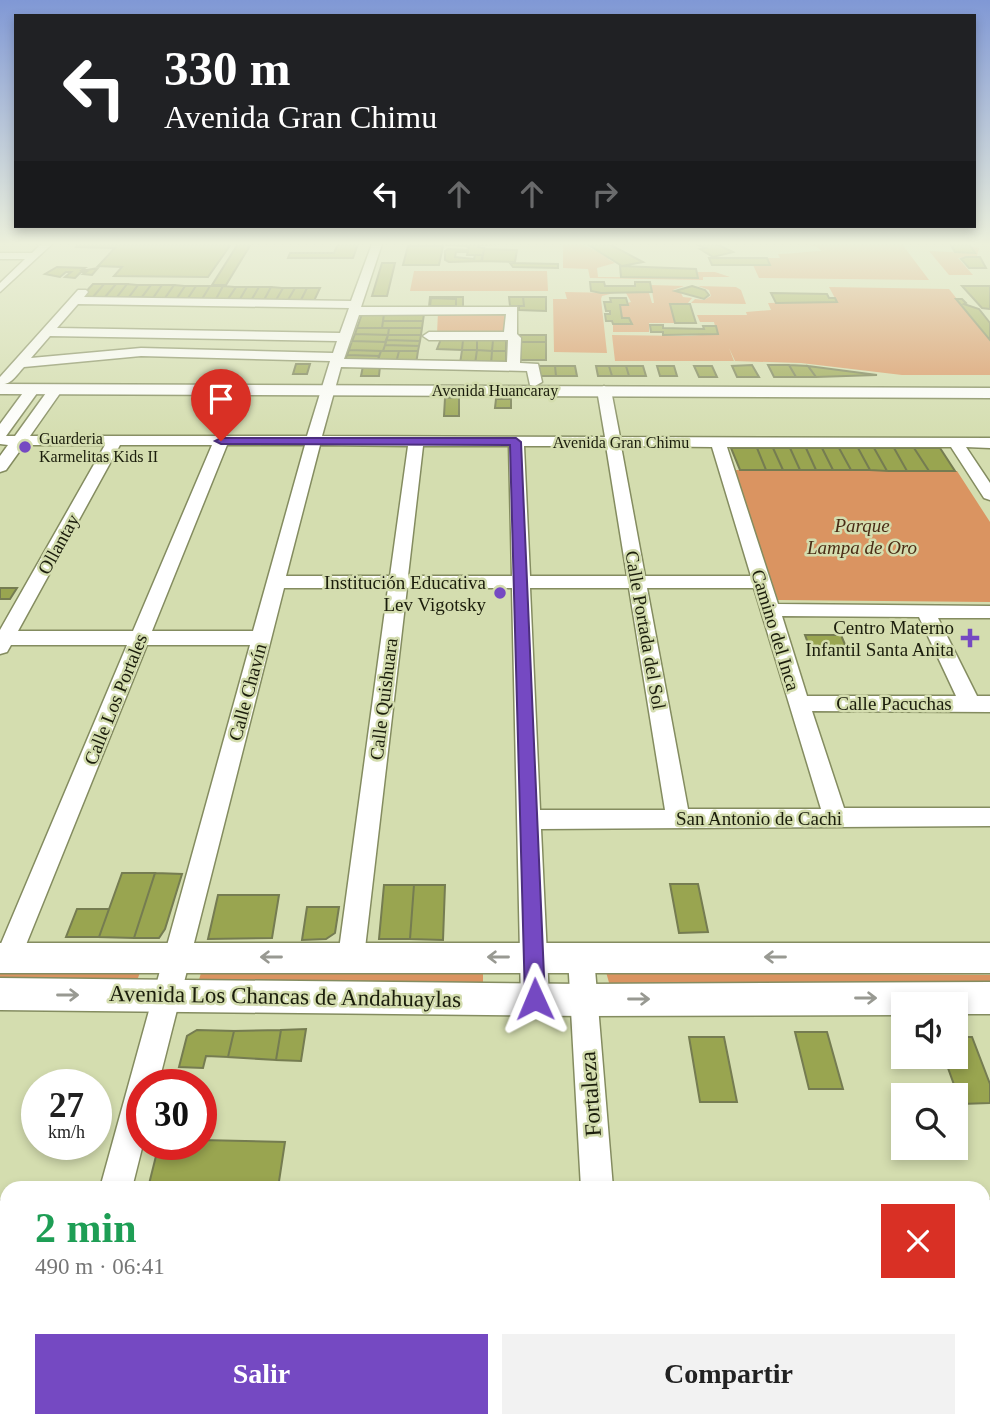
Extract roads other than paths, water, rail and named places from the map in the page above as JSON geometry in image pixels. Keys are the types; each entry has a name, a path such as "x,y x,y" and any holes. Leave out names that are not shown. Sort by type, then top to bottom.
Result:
{"main road":[{"name":"Avenida Huancaray","path":"1,384 56,389 535,382 990,383"},
{"name":"Avenida Huancaray","path":"1,384 990,393"},
{"name":"Avenida Los Chancas de Andahuaylas","path":"4,958 990,958"},
{"name":"Avenida Los Chancas de Andahuaylas","path":"0,994 584,1000 990,998"}],"street":[{"path":"1,384 66,311"},
{"name":"Calle Chavín","path":"147,1069 328,385 354,311"},
{"path":"427,351 433,311"},
{"path":"510,336 513,311"},
{"path":"47,332 345,337"},
{"path":"19,363 141,352 337,360 427,351 510,336 515,338 513,367"},
{"path":"427,351 513,367 533,368 535,382"},
{"path":"0,434 33,389"},
{"path":"0,467 56,389"},
{"name":"Calle Portada del Sol","path":"604,390 678,819"},
{"name":"Avenida Gran Chimu","path":"0,440 990,443"},
{"name":"Ollantay","path":"2,641 116,441"},
{"name":"Calle Los Portales","path":"4,958 221,441"},
{"name":"Calle Quishuara","path":"351,957 416,441"},
{"path":"516,442 535,999"},
{"name":"Camino del Inca","path":"718,442 835,818"},
{"path":"956,443 990,495"},
{"path":"276,582 761,582"},
{"path":"770,610 990,612"},
{"path":"925,611 980,704"},
{"path":"2,641 261,638"},
{"name":"Calle Pacuchas","path":"799,703 980,704"},
{"name":"San Antonio de Cachi","path":"529,820 990,817"},
{"name":"Fortaleza","path":"581,957 597,1181"},
{"name":"Calle Chavín","path":"118,1181 126,1149"}],"place":[{"name":"Guarderia Karmelitas Kids II","path":"25,447"},
{"name":"Institución Educativa Lev Vigotsky","path":"500,593"},
{"name":"Centro Materno Infantil Santa Anita","path":"970,638"}],"park label":[{"name":"Parque Lampa de Oro","path":"862,536"}]}
